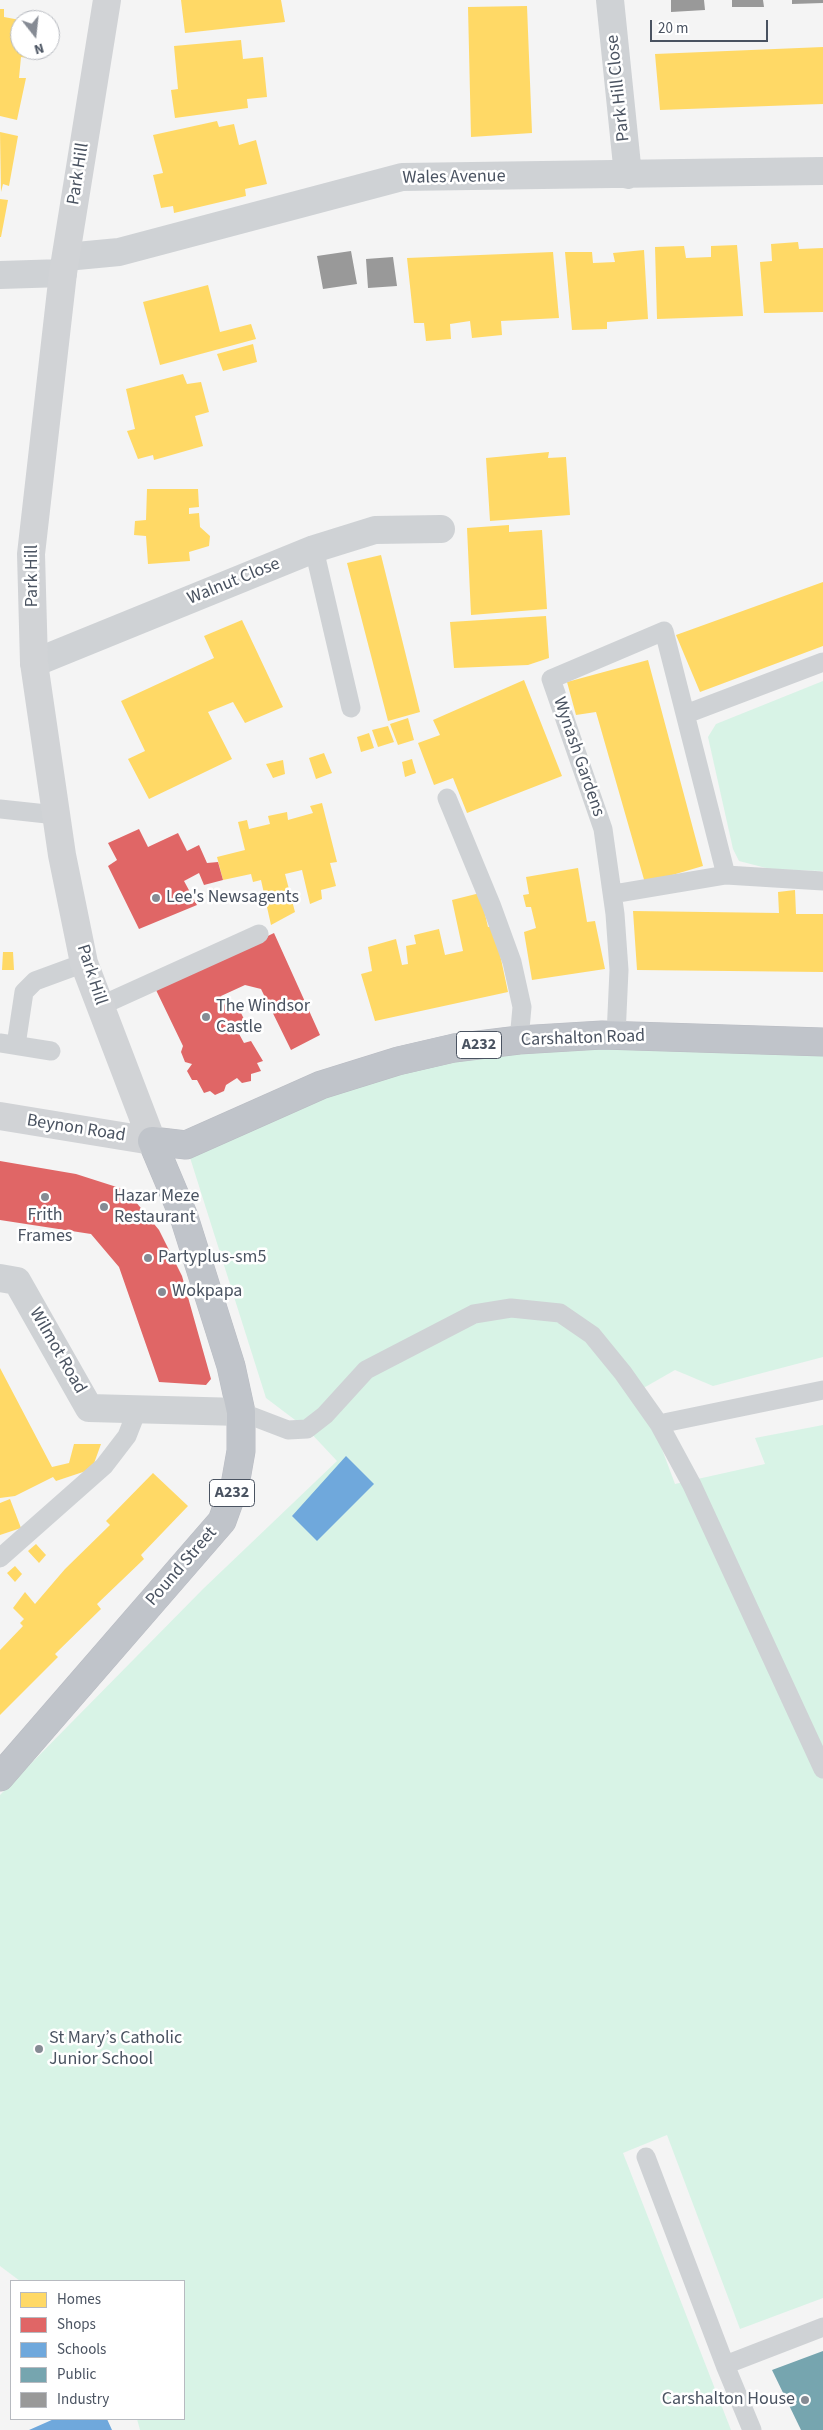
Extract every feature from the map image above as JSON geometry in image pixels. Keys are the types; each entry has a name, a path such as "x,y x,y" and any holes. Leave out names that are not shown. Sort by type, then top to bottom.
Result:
{"highway":[{"name":"Carshalton Road","path":"152,1140 186,1145 330,1082 398,1061 454,1048 519,1040 616,1036 823,1042"},
{"name":"Pound Street","path":"0,1777 222,1521 235,1485 241,1451 241,1412 231,1366 184,1217 152,1140"}],"main road":[{"name":"Park Hill","path":"107,0 64,265 31,554 34,663 56,815 84,963 152,1140"},
{"name":"Beynon Road","path":"0,1116 152,1140"}],"street":[{"name":"Park Hill Close","path":"610,0 628,175"},
{"name":"Wales Avenue","path":"0,275 64,265 119,252 402,177 823,171"},
{"name":"Walnut Close","path":"34,663 314,549 375,530 440,529"},
{"name":"Wilmot Road","path":"0,1278 18,1281 89,1408 241,1412"}],"lane":[{"path":"314,549 351,708"},
{"name":"Wynash Gardens","path":"616,1036 619,970 613,894 603,829 551,680 664,631 726,875"},
{"path":"686,714 823,662"},
{"path":"447,798 492,907 512,962 522,1007 519,1040"},
{"path":"0,809 56,815"},
{"path":"613,894 726,875 823,881"},
{"path":"100,1006 259,934"},
{"path":"51,1051 8,1044 24,992 35,982 84,963"},
{"path":"241,1412 288,1430 306,1429 325,1415 366,1370 474,1314 511,1308 560,1313 592,1335 623,1373 659,1424 692,1485 823,1769"},
{"path":"659,1424 823,1390"},
{"path":"0,1558 104,1466 127,1436 138,1408"},
{"path":"646,2157 725,2365 752,2430"},
{"path":"725,2365 823,2327"}],"green space":[{"path":"823,681 823,871 770,869 739,861 733,849 708,737 716,724"},
{"path":"615,1046 823,1052 823,1357 713,1386 675,1370 640,1390 675,1484 765,1464 755,1438 823,1425 823,2298 740,2329 667,2135 623,2153 731,2430 140,2430 137,2420 185,2420 185,2280 19,2280 0,2266 0,1795 203,1589 337,1461 307,1429 266,1398 186,1145 309,1096 435,1061 516,1051"}],"building: Homes":[{"path":"181,0 281,0 285,22 185,33"},
{"path":"527,6 532,133 471,137 468,7"},
{"path":"0,9 4,9 4,17 10,18 10,60 21,60 19,78 26,78 17,120 0,116"},
{"path":"241,40 243,59 263,57 267,97 247,99 248,108 175,118 171,90 178,89 174,46"},
{"path":"823,47 823,104 660,110 655,54"},
{"path":"217,121 219,127 234,124 239,145 256,140 267,184 245,189 246,196 174,213 173,206 161,208 153,175 163,173 153,135"},
{"path":"0,132 18,136 9,186 3,184 1,192"},
{"path":"0,199 8,200 1,237 0,237"},
{"path":"798,242 799,249 823,248 823,312 764,313 760,262 772,261 771,244"},
{"path":"737,245 743,316 657,319 655,247 684,246 686,258 711,257 711,246"},
{"path":"644,250 648,319 607,322 607,329 572,330 565,252 592,252 593,263 615,262 613,253"},
{"path":"553,252 559,318 501,321 502,335 472,338 470,321 450,324 451,339 426,341 424,323 414,323 407,258"},
{"path":"208,285 220,332 251,324 256,339 160,365 143,302"},
{"path":"253,344 257,362 223,371 217,354"},
{"path":"183,374 187,384 201,382 209,412 195,416 203,446 154,460 153,455 138,459 127,431 135,429 126,389"},
{"path":"549,452 548,458 566,457 570,515 490,521 486,458"},
{"path":"147,489 198,489 199,507 189,508 189,514 199,513 200,527 210,536 209,546 189,552 190,561 148,564 146,536 134,535 135,521 146,520"},
{"path":"509,525 509,532 542,530 547,609 471,615 467,528"},
{"path":"381,555 420,712 388,721 347,563"},
{"path":"823,582 823,646 700,692 676,635"},
{"path":"546,616 549,658 528,665 454,668 450,622"},
{"path":"242,620 283,707 245,723 233,702 208,712 232,759 149,799 128,759 145,751 121,701 214,658 204,636"},
{"path":"648,660 703,866 645,883 596,712 576,715 567,682"},
{"path":"524,680 562,776 467,813 453,778 434,785 418,743 440,735 433,720"},
{"path":"408,718 414,740 398,745 390,724"},
{"path":"388,726 394,742 378,747 372,730"},
{"path":"369,733 374,748 361,752 357,737"},
{"path":"324,753 332,773 316,779 309,758"},
{"path":"412,759 416,773 405,777 402,762"},
{"path":"283,760 285,774 273,778 266,764"},
{"path":"322,803 337,862 330,863 336,886 321,890 322,899 310,904 302,870 285,874 295,912 271,925 261,880 253,882 251,874 223,880 217,857 245,850 238,822 247,820 249,829 270,824 268,816 287,812 288,820 313,813 310,806"},
{"path":"578,868 587,922 595,921 605,969 532,980 524,932 536,928 531,907 526,907 523,895 529,894 526,877"},
{"path":"795,890 796,914 823,914 823,972 637,970 633,911 779,913 778,892"},
{"path":"480,893 488,927 494,926 508,992 375,1021 361,974 372,971 368,947 396,939 402,965 408,964 406,946 416,944 414,935 439,929 445,955 463,951 452,900"},
{"path":"3,952 13,952 14,970 2,970"},
{"path":"0,1368 52,1467 69,1463 74,1444 101,1444 92,1469 56,1481 53,1477 15,1496 0,1498"},
{"path":"153,1473 188,1506 141,1555 144,1559 97,1604 101,1609 55,1654 58,1657 0,1715 0,1650 23,1626 20,1623 24,1619 13,1608 25,1592 35,1604 65,1569 110,1525 106,1521"},
{"path":"10,1499 21,1528 0,1535 0,1503"},
{"path":"36,1544 46,1555 39,1563 28,1551"},
{"path":"15,1566 22,1574 15,1582 7,1573"}],"building: Shops":[{"path":"139,829 148,847 178,833 187,851 199,845 207,863 218,862 223,880 204,885 199,873 184,881 197,905 139,929 108,866 117,860 108,843"},
{"name":"The Windsor Castle","path":"274,933 320,1035 291,1050 261,989 245,985 221,996 226,1008 236,1003 248,1027 238,1032 244,1043 251,1041 263,1061 257,1063 261,1071 251,1074 251,1081 242,1083 237,1078 226,1085 224,1091 215,1095 210,1091 204,1093 197,1080 192,1080 187,1071 192,1064 185,1062 181,1052 183,1046 156,990"},
{"path":"0,1161 76,1174 126,1190 159,1230 182,1276 211,1379 206,1385 159,1382 119,1267 91,1234 0,1220"}],"building: Schools":[{"path":"346,1456 374,1484 317,1541 292,1516"},
{"path":"52,2420 107,2420 112,2430 29,2430"}],"building: Public":[{"name":"Carshalton House","path":"823,2351 823,2430 801,2430 772,2370"}],"building: Industry":[{"path":"671,0 704,0 705,10 671,12"},
{"path":"732,0 763,0 764,7 732,7"},
{"path":"792,0 823,0 823,3 792,4"},
{"path":"351,251 357,284 323,289 317,256"},
{"path":"393,257 397,286 368,288 366,259"}],"place":[{"name":"Lee's Newsagents","path":"156,898"},
{"name":"The Windsor Castle","path":"206,1017"},
{"name":"Frith Frames","path":"45,1197"},
{"name":"Hazar Meze Restaurant","path":"104,1207"},
{"name":"Partyplus-sm5","path":"148,1258"},
{"name":"Wokpapa","path":"162,1292"},
{"name":"St Mary’s Catholic Junior School","path":"39,2049"},
{"name":"Carshalton House","path":"805,2400"}]}
